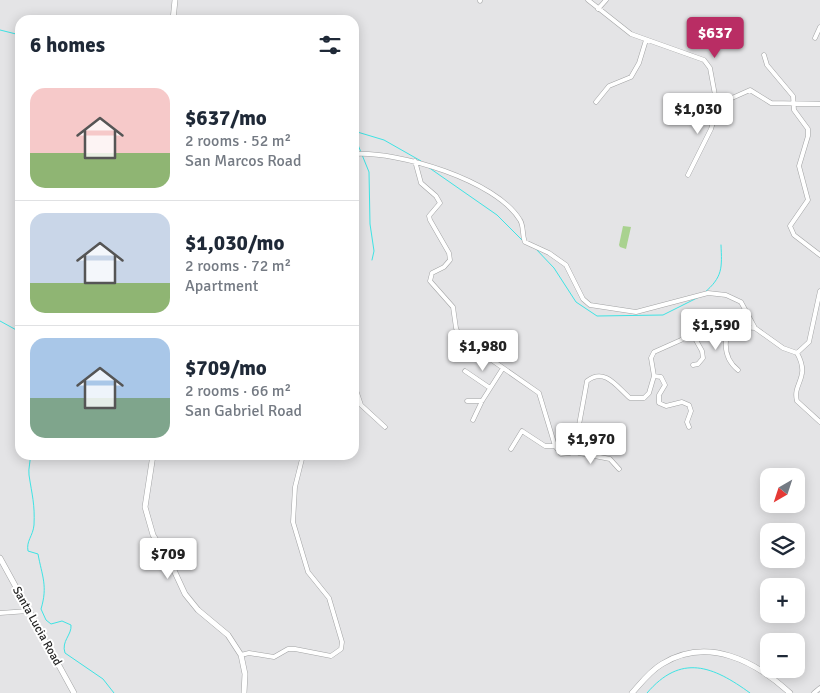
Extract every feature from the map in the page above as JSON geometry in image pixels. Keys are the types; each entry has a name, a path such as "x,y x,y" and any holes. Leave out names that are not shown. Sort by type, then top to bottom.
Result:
{"street":[{"path":"174,15 176,0"},
{"path":"588,0 631,34 704,60 710,68 715,95 720,100 730,100 750,90 771,103 820,104"},
{"path":"598,9 606,0"},
{"path":"815,38 820,27"},
{"path":"596,102 610,86 631,76 639,63 646,40"},
{"path":"764,56 767,64 793,96 792,104 809,132 799,166 808,196 805,206 791,222 791,229 797,237 820,255"},
{"path":"688,175 711,129 720,100"},
{"path":"359,154 385,155 415,161 483,188 498,197 520,220 524,241 566,265 583,299 590,305 636,312 651,310 708,293 726,295 741,302 755,328"},
{"path":"415,161 421,183 440,203 429,216 450,260 449,264 432,273 430,281 453,307 456,328 460,338 539,393 558,452 564,454 574,449"},
{"path":"797,353 809,342 820,291"},
{"path":"574,449 587,381 594,376 602,375 610,379 630,398 644,398 649,393 654,376 651,358 654,352 706,324 730,324 755,328 784,348 797,353 803,364 802,376 795,397 796,401 820,422"},
{"path":"730,324 725,337 725,349 734,367 738,370"},
{"path":"692,333 702,351 703,358 698,364 693,365"},
{"path":"473,420 482,401 503,368"},
{"path":"465,371 490,388"},
{"path":"654,376 661,377 665,385 659,395 659,403 666,406 682,402 689,405 691,411 687,422 689,427"},
{"path":"359,399 361,405 385,427"},
{"path":"467,402 482,401"},
{"path":"511,449 522,430 545,446 555,446"},
{"path":"574,449 579,453 610,459 619,468"},
{"path":"152,460 145,507 153,535 172,566 185,594 198,610 228,635 241,655 245,674 244,693"},
{"path":"241,655 274,657 288,649 295,649 331,656 341,649 342,642 329,598 308,572 293,522 295,487 302,460"},
{"name":"Santa Lucia Road","path":"0,558 74,693"},
{"path":"0,613 28,611"},
{"path":"632,693 663,663 681,656 721,652 745,661 775,680 790,693"},
{"path":"814,693 820,688"}],"green space":[{"path":"623,226 631,227 626,249 619,245"}],"waterway":[{"path":"0,30 15,34"},
{"path":"359,132 384,140 421,161"},
{"path":"359,147 369,172 370,224 374,251 372,260"},
{"path":"428,167 497,215 523,241"},
{"path":"704,293 715,282 720,272 721,245"},
{"path":"535,248 554,268 576,302 597,316 663,315 699,297"},
{"path":"0,321 15,329"},
{"path":"30,460 29,472 34,518 28,551 38,554 43,575 44,594 41,609 46,620 51,624 62,621 71,625 64,645 65,653 103,679 114,693"},
{"path":"647,693 660,680 672,672 685,668 710,671 723,676 750,693"}]}
